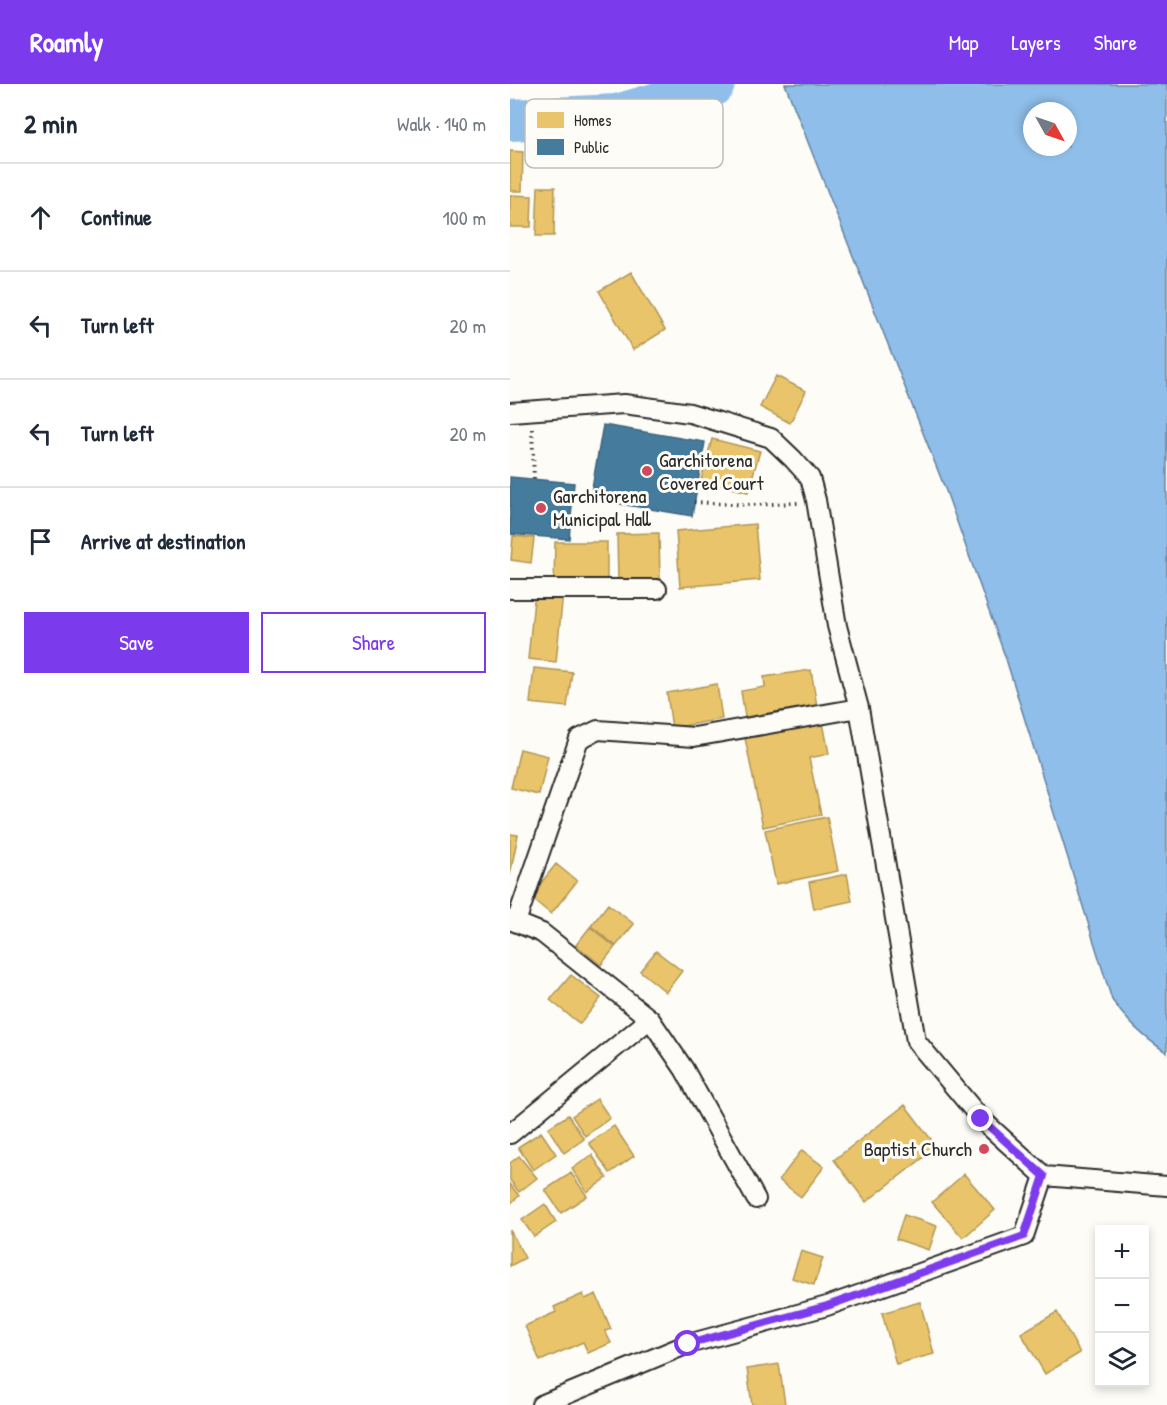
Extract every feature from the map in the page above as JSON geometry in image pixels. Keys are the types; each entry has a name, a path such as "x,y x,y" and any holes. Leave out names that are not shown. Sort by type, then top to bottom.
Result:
{"street":[{"path":"510,412 624,404 690,413 771,438 810,478 816,500 837,626 859,708 915,1041 981,1119 1044,1176 1167,1186"},
{"path":"510,589 657,589"},
{"path":"756,1199 684,1069 650,1019 542,933 513,921 579,740 598,730 694,737 859,708"},
{"path":"510,1134 650,1019"},
{"path":"541,1405 688,1344 827,1306 1024,1236 1044,1176"}],"path":[{"path":"531,410 534,479"},
{"path":"694,502 751,505 796,504 816,500"}],"water":[{"path":"785,84 1167,84 1167,1053 1137,1029 1112,1000 1006,659 946,491"}],"building: Homes":[{"path":"510,151 523,152 522,191 510,191"},
{"path":"538,187 555,187 554,236 536,236"},
{"path":"510,195 532,196 531,227 510,227"},
{"path":"631,272 665,330 633,350 599,291"},
{"path":"776,376 806,391 790,423 760,407"},
{"path":"712,439 760,451 748,492 701,480"},
{"path":"755,524 760,580 680,587 676,531"},
{"path":"659,533 660,580 618,581 617,534"},
{"path":"513,536 534,538 531,563 511,560"},
{"path":"555,542 607,542 607,582 554,582"},
{"path":"535,590 563,593 556,662 528,659"},
{"path":"534,668 572,672 567,707 530,703"},
{"path":"811,670 817,706 745,717 741,691 765,687 764,677"},
{"path":"717,684 722,719 672,728 667,693"},
{"path":"822,717 829,754 809,758 821,815 763,827 744,733"},
{"path":"520,749 548,756 539,795 511,788"},
{"path":"827,817 838,871 776,884 765,830"},
{"path":"510,834 518,835 510,875"},
{"path":"556,864 577,881 551,914 530,897"},
{"path":"847,874 852,901 814,909 809,882"},
{"path":"608,904 634,924 616,946 591,926"},
{"path":"590,927 615,947 601,965 576,945"},
{"path":"656,951 682,971 666,992 640,971"},
{"path":"571,975 601,998 580,1024 550,1000"},
{"path":"597,1099 610,1118 585,1136 572,1116"},
{"path":"905,1105 937,1147 866,1202 834,1160"},
{"path":"568,1115 584,1139 564,1153 548,1128"},
{"path":"614,1126 634,1156 610,1173 589,1143"},
{"path":"541,1132 556,1154 533,1170 518,1147"},
{"path":"802,1150 824,1167 801,1197 779,1180"},
{"path":"592,1155 607,1178 587,1192 572,1169"},
{"path":"519,1156 537,1178 519,1192 510,1180 510,1163"},
{"path":"571,1173 587,1196 561,1213 545,1190"},
{"path":"964,1174 995,1210 963,1238 932,1202"},
{"path":"510,1184 519,1196 510,1204"},
{"path":"545,1204 556,1222 534,1237 522,1220"},
{"path":"904,1215 937,1226 929,1250 896,1239"},
{"path":"510,1230 525,1258 510,1266"},
{"path":"801,1251 823,1258 814,1285 792,1278"},
{"path":"583,1294 585,1299 596,1294 611,1329 605,1331 611,1343 588,1353 583,1342 540,1361 525,1326 556,1312 554,1307"},
{"path":"920,1302 934,1354 896,1364 882,1313"},
{"path":"1057,1312 1080,1353 1045,1374 1021,1333"},
{"path":"779,1364 785,1404 752,1405 747,1369"}],"building: Public":[{"name":"Garchitorena Covered Court","path":"603,425 705,442 692,516 590,499"},
{"name":"Garchitorena Municipal Hall","path":"510,477 574,483 569,539 510,534"}],"waterway":[{"path":"672,99 710,88 714,84"},
{"path":"510,120 525,119"}],"place":[{"name":"Garchitorena Covered Court","path":"647,471"},
{"name":"Garchitorena Municipal Hall","path":"541,508"},
{"name":"Baptist Church","path":"984,1149"}],"route":[{"path":"688,1344 827,1306 1024,1236 1044,1176 981,1119"}]}
